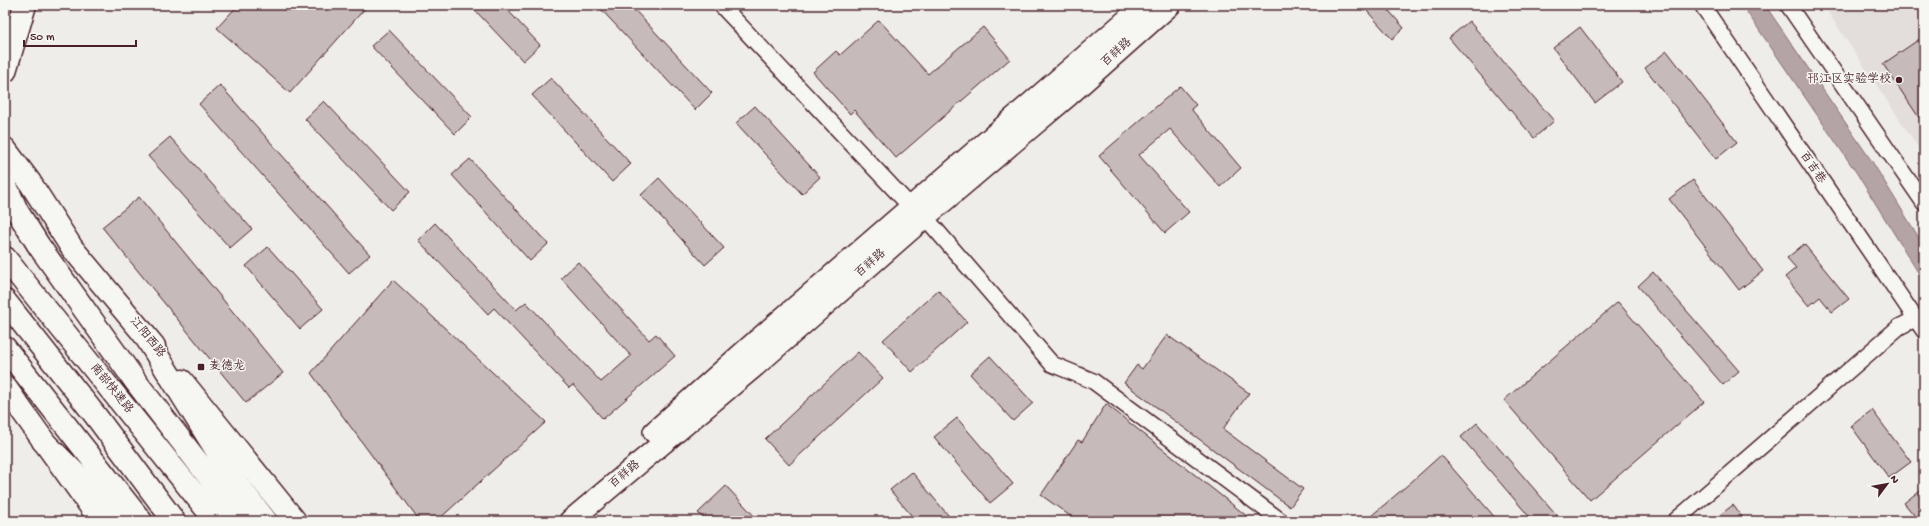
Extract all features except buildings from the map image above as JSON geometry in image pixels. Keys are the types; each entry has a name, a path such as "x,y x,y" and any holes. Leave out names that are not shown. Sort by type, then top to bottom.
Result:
{"main road":[{"path":"5,71 25,5"},
{"name":"江阳西路","path":"5,149 29,181 72,248 142,331 295,521"},
{"path":"5,184 17,212 39,246 136,382"},
{"path":"5,220 136,382 243,521"},
{"name":"南部快速路","path":"5,258 216,521"},
{"path":"5,301 95,415 174,521"},
{"path":"142,331 238,485 266,521"},
{"path":"5,348 141,521"},
{"path":"5,387 102,521"},
{"path":"43,441 123,521"}],"street":[{"path":"721,5 918,212 1052,364 1093,381 1281,521"},
{"name":"百祥路","path":"570,521 755,366 918,212 1144,5"},
{"name":"百祥路","path":"554,521 746,350 918,212 1070,95 1170,5"},
{"name":"百吉巷","path":"1702,5 1920,318 1924,331"},
{"path":"1788,5 1924,203"},
{"path":"1675,521 1899,327 1920,318"}],"shaded area":[{"path":"1742,5 1765,5 1873,163 1924,246 1924,282 1856,172"},
{"name":"邗江区实验学校","path":"1823,5 1924,5 1924,156"}],"place":[{"name":"邗江区实验学校","path":"1899,80"},
{"name":"麦德龙","path":"201,367"}]}
